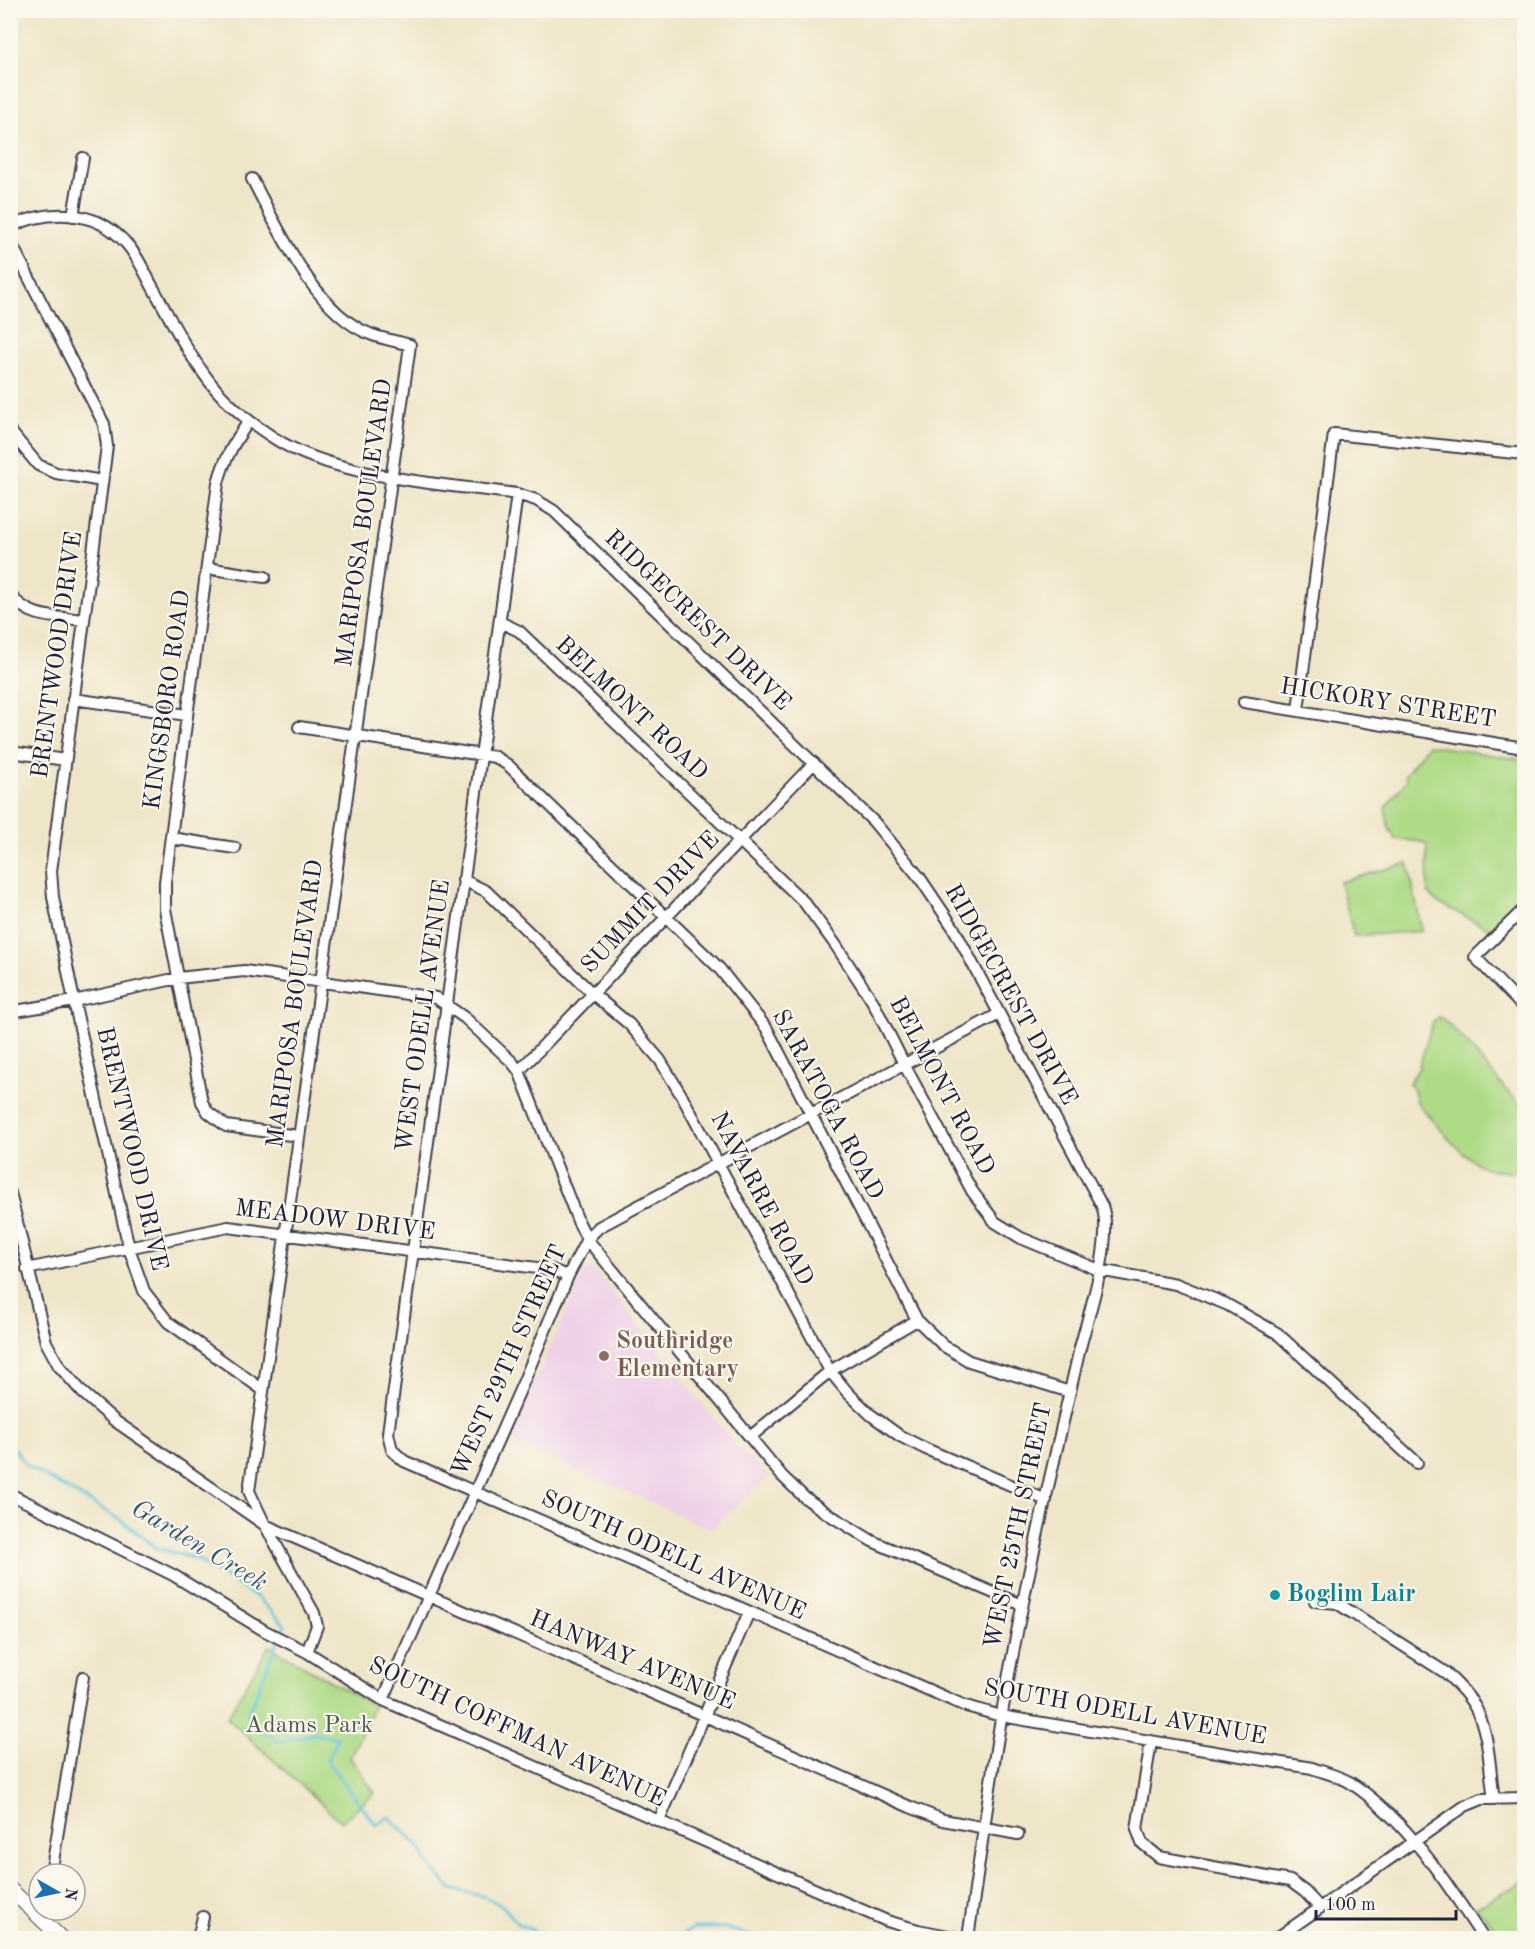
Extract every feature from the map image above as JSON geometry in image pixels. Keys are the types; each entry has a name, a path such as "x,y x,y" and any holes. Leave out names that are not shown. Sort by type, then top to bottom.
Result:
{"main road":[{"path":"10,1889 27,1902"},
{"path":"50,1922 61,1938"}],"street":[{"path":"73,216 83,158"},
{"name":"MARIPOSA BOULEVARD","path":"252,178 296,261 334,312 369,334 410,345 357,736 249,1491 265,1525 314,1613 316,1626 307,1652"},
{"name":"RIDGECREST DRIVE","path":"10,227 38,216 73,216 103,225 124,241 204,375 223,397 249,421 275,439 298,451 343,467 393,477 517,494 536,500 554,511 874,822 920,878 953,927 1102,1206 1107,1222 1099,1270"},
{"name":"BRENTWOOD DRIVE","path":"10,241 104,424 107,446 51,871 53,897 74,1000 129,1248 144,1291 168,1322 263,1390"},
{"name":"KINGSBORO ROAD","path":"249,421 235,440 222,468 165,882 165,909 202,1101 208,1112 226,1126 298,1136"},
{"path":"10,431 38,465 56,473 102,481"},
{"path":"1298,710 1334,434 1524,454"},
{"name":"WEST ODELL AVENUE","path":"474,1492 404,1461 392,1450 388,1432 517,494"},
{"name":"KINGSBORO ROAD","path":"207,568 265,577"},
{"path":"10,595 22,608 33,613 84,620"},
{"name":"BELMONT ROAD","path":"500,622 519,631 804,902 829,935 873,1002 972,1191 995,1222 1021,1238 1099,1270 1176,1284 1226,1304 1277,1334 1417,1463"},
{"path":"73,699 187,715"},
{"name":"HICKORY STREET","path":"1244,702 1524,748"},
{"name":"SARATOGA ROAD","path":"299,727 495,757 508,765 719,968 767,1029 917,1320 944,1346 969,1361 1070,1392"},
{"path":"10,750 65,760"},
{"name":"SUMMIT DRIVE","path":"519,1071 814,763"},
{"name":"KINGSBORO ROAD","path":"171,838 235,848"},
{"name":"NAVARRE ROAD","path":"463,880 486,891 593,994 629,1024 660,1060 683,1098 830,1371 848,1393 871,1415 900,1436 1046,1500"},
{"path":"1524,909 1475,957 1524,1008"},
{"path":"10,1012 178,978 244,971 436,998 473,1025 519,1071 587,1239 789,1483 804,1497 847,1527 872,1541 1022,1605"},
{"name":"WEST 29TH STREET","path":"382,1700 568,1276 587,1239 599,1227 999,1014"},
{"path":"10,1193 46,1342 59,1366 83,1393 116,1421 265,1525"},
{"name":"MEADOW DRIVE","path":"27,1269 228,1227 552,1270 568,1276"},
{"name":"WEST 25TH STREET","path":"968,1938 1001,1716 1022,1605 1099,1270"},
{"path":"750,1437 830,1371 917,1320"},
{"name":"SOUTH ODELL AVENUE","path":"474,1492 963,1705 1001,1716 1312,1768 1350,1782 1379,1804 1414,1842 1483,1938"},
{"name":"SOUTH COFFMAN AVENUE","path":"10,1494 173,1575 265,1631 307,1652 382,1700 887,1921 959,1938"},
{"name":"HANWAY AVENUE","path":"265,1525 705,1716 910,1808 943,1820 984,1828"},
{"path":"1315,1601 1337,1603 1446,1673 1459,1687 1472,1702 1480,1717 1487,1744 1494,1799"},
{"path":"659,1821 749,1612"},
{"path":"53,1862 83,1677"},
{"path":"1151,1742 1137,1829 1142,1843 1159,1857 1290,1881 1305,1892 1320,1908"},
{"path":"1277,1938 1465,1806 1482,1799 1524,1798"},
{"path":"984,1828 1018,1834"},
{"path":"198,1938 203,1917"}],"shaded area":[{"name":"Southridge Elementary","path":"590,1268 734,1443 769,1476 711,1529 508,1440 585,1271"}],"green space":[{"path":"1428,745 1524,760 1524,896 1490,929 1438,903 1428,893 1427,846 1422,842 1395,839 1389,828 1385,808 1407,780 1405,775"},
{"path":"1408,863 1422,931 1354,936 1340,882"},
{"path":"1440,1017 1452,1027 1502,1086 1524,1108 1524,1153 1514,1171 1493,1170 1477,1164 1449,1139 1417,1102 1409,1083 1418,1070 1433,1021"},
{"name":"Adams Park","path":"269,1646 374,1706 350,1758 375,1793 341,1822 227,1718"},
{"path":"1524,1881 1524,1938 1504,1938 1476,1907"}],"waterway":[{"name":"Garden Creek","path":"10,1443 27,1466 121,1520 156,1548 197,1559 258,1598 285,1625 281,1635"},
{"name":"Garden Creek","path":"278,1641 247,1717 256,1727 280,1742 312,1734 338,1738 327,1761 376,1825 389,1817 419,1846 429,1865 451,1889 483,1896 503,1906 518,1924 551,1938"},
{"name":"Garden Creek","path":"679,1938 692,1928 726,1928 756,1938"},
{"name":"Garden Creek","path":"1503,1932 1524,1932"},
{"name":"Garden Creek","path":"617,1938 640,1933 664,1938"}],"place":[{"name":"Southridge Elementary","path":"604,1356"},
{"name":"Boglim Lair","path":"1275,1595"}]}
